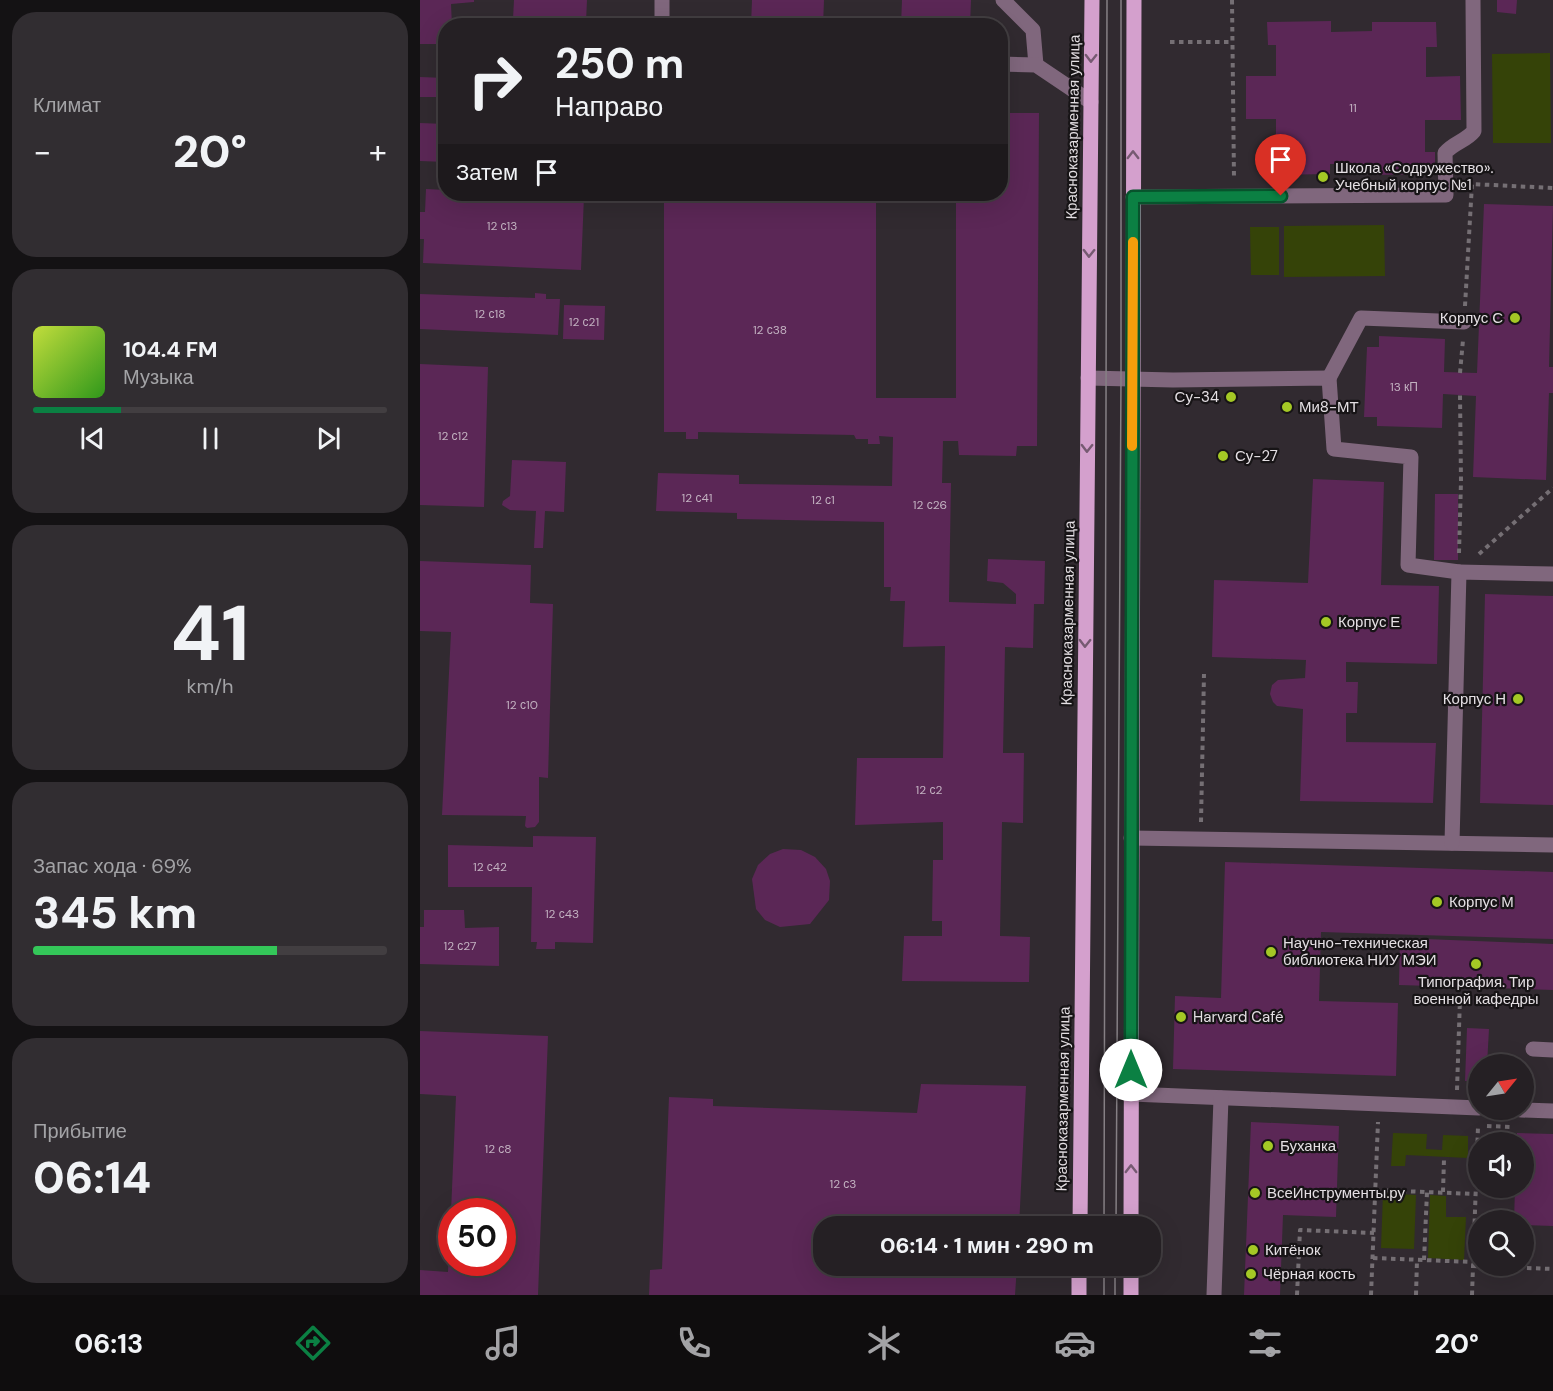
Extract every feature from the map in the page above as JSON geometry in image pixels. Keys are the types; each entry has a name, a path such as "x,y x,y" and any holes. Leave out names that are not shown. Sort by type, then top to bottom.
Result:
{"main road":[{"name":"Красноказарменная улица","path":"1080,1216 1092,0"},
{"path":"1131,1216 1134,0"},
{"path":"1079,1276 1079,1295"},
{"path":"1131,1276 1131,1295"}],"lane":[{"path":"662,0 662,18"},
{"path":"1003,0 1033,30 1036,65"},
{"path":"1133,197 1446,195 1445,153 1474,131 1473,0"},
{"path":"1008,64 1036,65 1091,102"},
{"path":"1464,322 1361,318 1329,378 1334,449 1411,457 1408,565 1459,572 1553,574"},
{"path":"1088,378 1173,380 1329,378"},
{"path":"1452,843 1459,572"},
{"path":"1131,838 1553,845"},
{"path":"1533,1049 1553,1050"},
{"path":"1131,1094 1468,1108"},
{"path":"1214,1295 1221,1098"},
{"path":"1534,1110 1553,1111"}],"path":[{"path":"1232,0 1234,196"},
{"path":"1170,42 1233,42"},
{"path":"1460,373 1472,184 1553,188"},
{"path":"1459,572 1460,395"},
{"path":"1459,572 1553,488"},
{"path":"1201,838 1204,674"},
{"path":"1456,1107 1460,998"},
{"path":"1371,1295 1379,1104"},
{"path":"1443,1192 1444,1159"},
{"path":"1376,1190 1468,1194"},
{"path":"1424,1260 1427,1192"},
{"path":"1297,1295 1300,1230 1374,1233"},
{"path":"1373,1258 1468,1264"},
{"path":"1416,1295 1417,1260"},
{"path":"1534,1268 1553,1269"},
{"path":"1472,1295 1473,1276"}],"green space":[{"path":"1550,53 1551,143 1493,143 1492,54"},
{"path":"1384,225 1385,276 1284,277 1284,226"},
{"path":"1250,227 1279,227 1279,275 1251,275"},
{"path":"1393,1133 1427,1134 1426,1149 1442,1150 1443,1135 1468,1136 1468,1158 1406,1155 1405,1166 1391,1166"},
{"path":"1383,1193 1416,1195 1414,1249 1381,1248"},
{"path":"1430,1195 1446,1196 1446,1217 1466,1217 1464,1260 1428,1258"}],"building":[{"path":"420,0 474,0 474,2 451,4 452,18 438,18 438,44 420,44"},
{"path":"514,0 587,0 586,18 513,18"},
{"path":"752,0 824,0 823,18 751,18"},
{"path":"902,0 971,0 970,18 901,18"},
{"path":"1497,0 1517,0 1516,14 1497,12"},
{"path":"1331,21 1331,32 1372,31 1372,22 1436,22 1437,47 1426,47 1426,77 1460,76 1461,120 1425,120 1425,152 1435,152 1435,174 1373,175 1373,164 1330,164 1330,174 1266,175 1265,152 1276,152 1276,119 1246,119 1246,76 1276,76 1276,45 1268,45 1267,22"},
{"path":"420,77 438,78 438,97 420,97"},
{"path":"1008,113 1039,113 1037,446 1017,446 1016,456 959,455 958,441 943,441 942,483 951,483 949,602 1016,604 1016,594 1003,583 987,581 988,559 1045,561 1044,604 1034,604 1033,648 1005,647 1003,753 1024,753 1023,823 1002,822 1000,936 1030,937 1029,982 902,981 904,936 942,936 942,921 932,921 933,860 943,860 943,822 855,825 857,758 943,758 945,646 903,647 905,601 890,601 891,587 884,587 884,522 737,519 737,513 656,511 658,473 739,475 739,484 892,486 893,437 879,436 880,444 868,444 868,439 856,439 854,435 698,432 698,439 686,439 686,432 664,432 664,201 876,201 876,398 956,398 956,202 938,201 1008,201"},
{"path":"420,123 438,124 438,162 420,161"},
{"path":"426,189 438,190 438,201 584,201 581,270 423,263 424,239 420,239 420,212 425,212"},
{"name":"Корпус С","path":"1484,204 1553,206 1549,367 1553,367 1553,393 1549,393 1546,480 1473,477 1476,396 1443,394 1442,428 1377,426 1377,417 1364,417 1367,347 1379,347 1379,336 1445,339 1444,372 1477,373"},
{"path":"535,293 546,294 546,299 560,299 558,335 420,329 420,294 535,298"},
{"path":"564,305 605,306 604,340 563,339"},
{"path":"420,364 488,367 484,507 420,505"},
{"path":"512,460 566,462 564,512 545,511 543,548 534,548 536,511 510,510 502,505 503,501 510,496"},
{"name":"Корпус Е","path":"1313,479 1384,482 1381,585 1439,586 1437,664 1346,662 1346,682 1358,682 1357,713 1346,713 1346,742 1436,743 1433,803 1300,801 1303,709 1277,706 1270,694 1272,685 1278,680 1305,678 1306,660 1212,657 1214,580 1308,583"},
{"path":"1435,494 1458,494 1458,560 1434,560"},
{"path":"420,561 531,565 530,603 553,604 548,778 539,777 539,822 535,827 525,826 526,816 442,815 451,632 420,631"},
{"name":"Корпус Н","path":"1485,594 1553,596 1553,805 1480,803"},
{"path":"533,836 596,837 593,943 555,942 555,949 536,949 537,942 531,942 532,887 448,887 448,845 533,847"},
{"path":"783,849 801,850 815,857 826,869 830,881 829,900 810,924 780,927 765,920 756,909 752,879 758,865 770,854"},
{"name":"Научно-техническая библиотека НИУ МЭИ","path":"1225,862 1553,872 1553,939 1321,932 1319,1001 1398,1003 1396,1076 1173,1069 1175,996 1221,998"},
{"path":"424,910 464,910 465,928 499,927 499,966 420,964 420,927 424,927"},
{"name":"Типография. Тир военной кафедры","path":"1400,938 1553,944 1553,990 1399,985"},
{"path":"1467,1028 1489,1029 1488,1054 1468,1054 1468,1081 1465,1081"},
{"path":"420,1031 548,1036 538,1295 420,1295 420,1270 438,1271 438,1276 516,1276 516,1198 452,1198 456,1096 420,1094"},
{"path":"921,1084 1026,1086 1020,1216 813,1216 813,1276 1016,1276 1015,1295 649,1295 650,1270 662,1269 669,1097 713,1099 713,1106 917,1113"},
{"path":"1251,1122 1339,1126 1336,1217 1283,1215 1280,1295 1244,1295"},
{"path":"1534,1133 1553,1134 1553,1226 1534,1225 1534,1210 1514,1210 1515,1198 1534,1198"}],"tram line":[{"path":"1104,1216 1107,0"},
{"path":"1116,1216 1121,0"},
{"path":"1104,1276 1104,1295"},
{"path":"1115,1276 1115,1295"}],"slow traffic":[{"path":"1132,446 1133,242"}],"place":[{"name":"Школа «Содружество». Учебный корпус №1","path":"1323,177"},
{"name":"Корпус С","path":"1515,318"},
{"name":"Су-34","path":"1231,397"},
{"name":"Ми8-МТ","path":"1287,407"},
{"name":"Су-27","path":"1223,456"},
{"name":"Корпус Е","path":"1326,622"},
{"name":"Корпус Н","path":"1518,699"},
{"name":"Корпус М","path":"1437,902"},
{"name":"Научно-техническая библиотека НИУ МЭИ","path":"1271,952"},
{"name":"Типография. Тир военной кафедры","path":"1476,964"},
{"name":"Harvard Café","path":"1181,1017"},
{"name":"Буханка","path":"1268,1146"},
{"name":"ВсеИнструменты.ру","path":"1255,1193"},
{"name":"Китёнок","path":"1253,1250"},
{"name":"Чёрная кость","path":"1251,1274"}],"route":[{"path":"1131,1070 1133,197 1281,196"}]}
